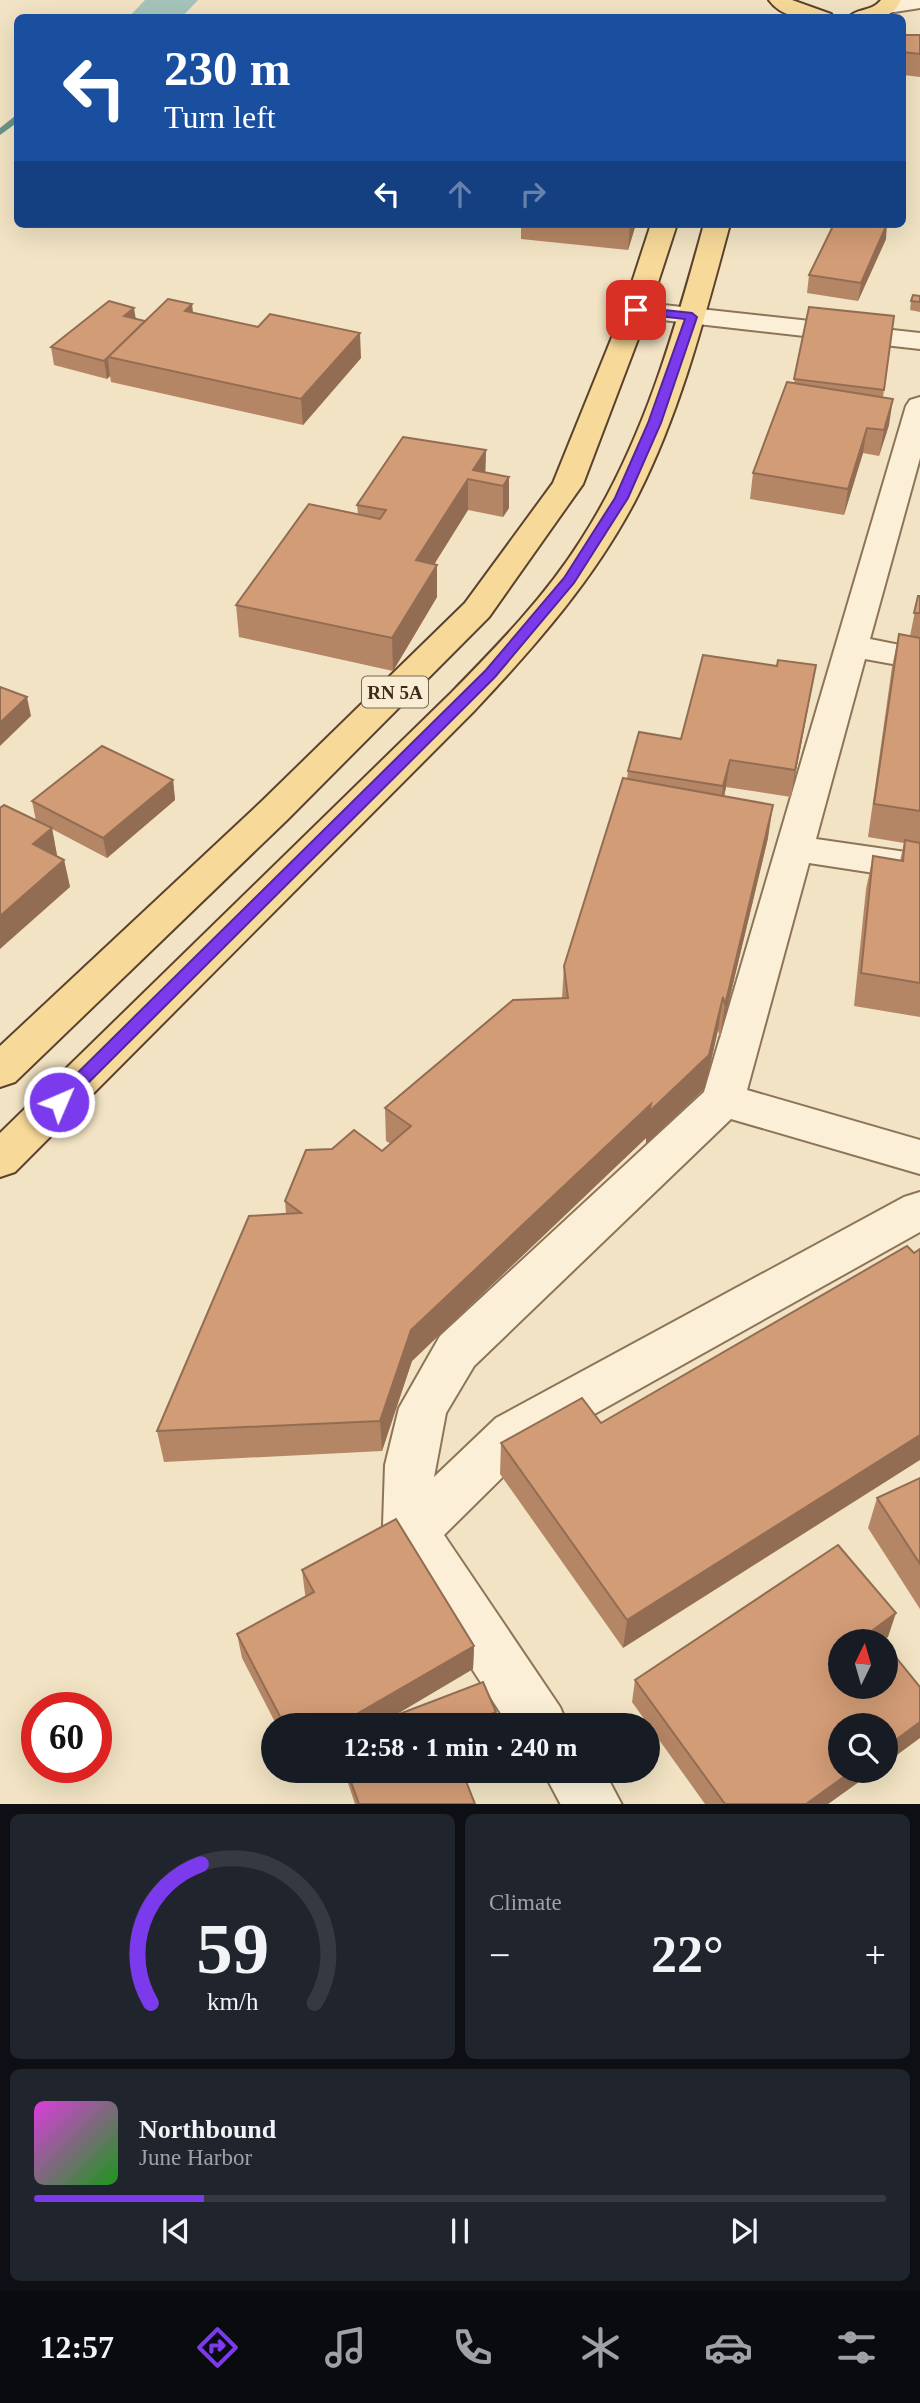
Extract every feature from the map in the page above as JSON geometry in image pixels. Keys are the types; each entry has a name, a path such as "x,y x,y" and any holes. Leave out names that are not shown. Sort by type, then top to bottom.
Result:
{"main road":[{"path":"761,13 780,1 806,14"},
{"path":"871,14 890,4"},
{"name":"RN 5A","path":"0,1071 274,811 477,610 568,484 636,310 663,228"},
{"name":"RN 5A","path":"0,1160 491,674 569,580 621,498 654,423 692,317 716,228"}],"street":[{"path":"890,4 920,2"},
{"path":"636,310 920,341"},
{"path":"532,1713 408,1525 410,1465 423,1408 457,1351 723,1100 850,646 908,495 920,406"},
{"path":"850,646 920,659"},
{"path":"793,848 920,867"},
{"path":"723,1100 920,1157"},
{"path":"413,1532 513,1434 920,1210"},
{"path":"579,1783 594,1804"}],"building":[{"path":"906,35 920,35 920,54 906,52"},
{"path":"832,228 885,228 861,283 809,275"},
{"path":"913,295 920,296 920,302 911,301"},
{"path":"168,299 192,304 185,311 258,327 270,314 360,333 301,399 108,357"},
{"path":"109,301 134,308 124,316 145,321 104,361 51,347"},
{"path":"809,307 894,316 884,390 794,379"},
{"path":"787,382 893,399 884,430 867,428 848,489 753,473"},
{"path":"403,437 486,450 473,470 509,477 503,486 468,479 416,560 437,565 392,638 236,605 309,504 380,519 386,510 357,505"},
{"path":"918,596 920,613 914,613"},
{"path":"899,634 920,638 920,811 874,804"},
{"path":"703,655 777,666 778,660 816,665 795,770 730,760 723,786 628,771 639,732 681,739"},
{"path":"0,687 27,697 0,723"},
{"path":"102,746 173,780 103,838 32,801"},
{"path":"623,778 773,805 725,1005 723,997 709,1055 649,1112 651,1104 411,1330 380,1421 157,1431 249,1216 301,1213 285,1201 306,1150 332,1149 354,1130 382,1151 411,1126 385,1108 513,1000 568,998 564,966"},
{"path":"4,805 52,828 33,844 64,860 0,916 0,808"},
{"path":"905,840 920,843 920,983 861,973 873,856 903,861"},
{"path":"907,1246 914,1253 920,1249 920,1435 627,1620 501,1443 582,1398 601,1423"},
{"path":"920,1478 920,1564 877,1498"},
{"path":"396,1519 474,1646 358,1713 278,1713 237,1634 314,1592 302,1570"},
{"path":"838,1545 896,1613 874,1629 828,1629 828,1699 898,1699 898,1660 920,1687 920,1722 898,1738 898,1713 828,1713 828,1783 835,1783 806,1804 725,1804 635,1680"},
{"path":"483,1682 496,1712 494,1713 402,1713"},
{"path":"351,1783 467,1783 475,1804 359,1804"}],"waterway":[{"path":"156,14 175,0"},
{"path":"0,132 14,121"}],"route":[{"path":"59,1102 491,674 569,580 621,498 654,423 692,317 636,310"}]}
